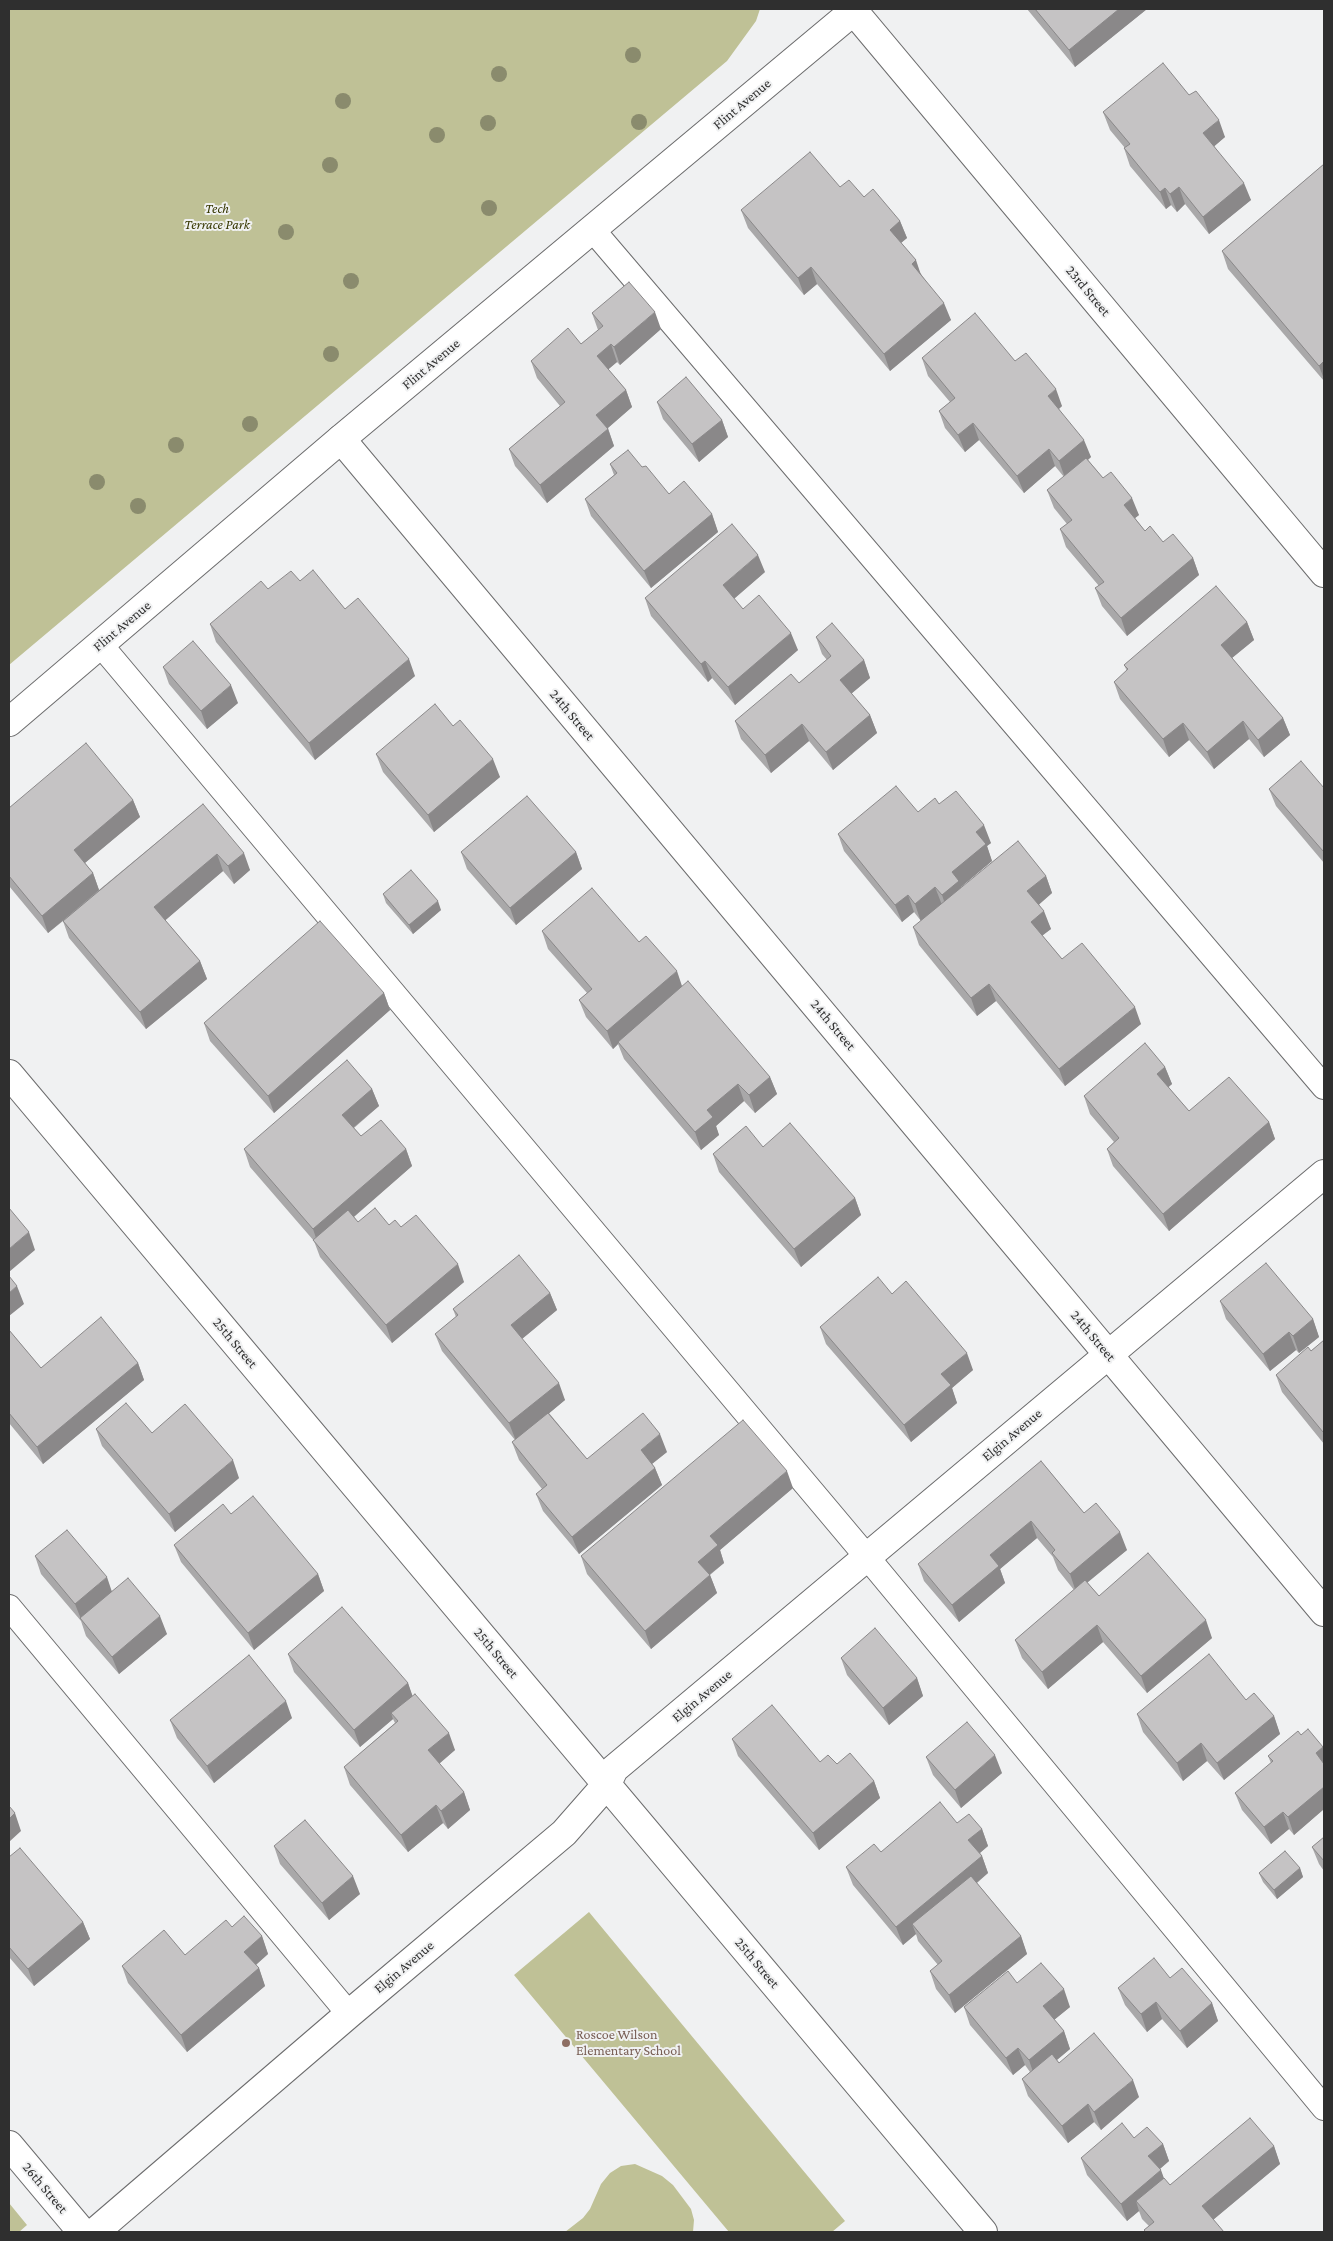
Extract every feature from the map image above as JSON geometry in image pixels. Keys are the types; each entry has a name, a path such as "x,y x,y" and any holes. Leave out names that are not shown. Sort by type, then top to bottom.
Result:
{"street":[{"name":"Flint Avenue","path":"9,722 341,439 854,9"},
{"name":"23rd Street","path":"854,9 1324,573"},
{"name":"24th Street","path":"341,439 1324,1612"},
{"name":"25th Street","path":"9,1074 982,2232"},
{"name":"Elgin Avenue","path":"95,2232 564,1833 607,1784 614,1769 1324,1174"},
{"name":"26th Street","path":"9,2145 82,2232"}],"lane":[{"path":"592,229 1324,1087"},
{"path":"100,644 867,1557 1324,2108"},
{"path":"9,1606 349,2014"}],"green space":[{"name":"Tech Terrace Park","path":"9,9 760,9 756,21 727,61 9,665"},
{"path":"589,1912 845,2221 832,2232 729,2232 514,1975"},
{"path":"635,2164 662,2176 673,2185 691,2209 694,2220 693,2232 565,2232 583,2218 590,2209 601,2184 610,2173 621,2166"},
{"path":"9,2203 27,2225 19,2232 9,2232"}],"building":[{"path":"1035,9 1119,9 1069,50"},
{"path":"1163,63 1189,95 1196,91 1219,120 1203,133 1244,183 1203,217 1179,187 1170,194 1165,188 1160,192 1124,148 1130,144 1103,112"},
{"path":"810,152 840,187 849,180 864,197 873,189 900,221 890,230 916,260 912,264 944,303 884,354 811,267 798,278 741,210"},
{"path":"1324,164 1324,361 1319,366 1222,251"},
{"path":"629,282 655,312 614,347 611,344 597,356 626,390 596,415 608,429 540,485 509,449 565,402 531,361 568,328 581,344 603,326 592,313"},
{"path":"975,313 1015,361 1026,353 1056,389 1048,396 1084,440 1059,461 1049,449 1017,476 973,423 958,435 939,411 955,398 922,358"},
{"path":"686,377 722,420 692,444 657,402"},
{"path":"628,450 642,467 646,466 669,494 684,481 712,514 644,571 585,499 617,473 610,464"},
{"path":"1086,458 1103,478 1111,472 1132,498 1124,505 1145,531 1150,526 1163,542 1173,534 1193,558 1121,618 1095,588 1104,582 1060,529 1072,520 1047,490"},
{"path":"732,524 758,555 723,585 743,609 759,595 791,633 728,687 705,661 701,664 645,598"},
{"path":"313,570 345,609 358,598 409,659 309,743 210,624 261,581 268,589 291,571 300,581"},
{"path":"1216,586 1247,622 1221,645 1283,718 1258,740 1243,721 1207,752 1183,723 1163,739 1114,682 1128,669 1124,665"},
{"path":"832,623 864,660 840,680 870,715 826,752 802,724 765,755 735,721 791,674 799,683 831,656 816,637"},
{"path":"193,641 231,685 201,711 163,667"},
{"path":"435,704 453,726 460,720 493,759 428,815 376,754"},
{"path":"86,743 133,800 74,850 93,873 42,916 9,876 9,808"},
{"path":"1301,761 1324,788 1323,851 1269,789"},
{"path":"896,786 918,812 935,798 939,804 956,791 984,825 976,832 986,844 952,872 959,881 942,895 935,887 915,904 908,895 895,905 838,834"},
{"path":"527,796 576,852 510,908 461,852"},
{"path":"203,804 244,853 228,866 217,854 154,907 200,961 140,1012 63,921"},
{"path":"1018,841 1046,876 1027,891 1044,911 1031,922 1062,959 1082,943 1135,1007 1059,1069 989,984 971,998 913,927"},
{"path":"411,870 438,901 409,925 383,894"},
{"path":"592,888 639,942 646,936 677,971 607,1031 579,1000 592,989 542,931"},
{"path":"320,921 384,993 268,1096 204,1023"},
{"path":"688,981 770,1077 749,1095 738,1084 707,1110 713,1117 695,1132 618,1042"},
{"path":"1145,1043 1165,1067 1157,1074 1189,1111 1229,1077 1269,1122 1163,1214 1107,1149 1119,1138 1084,1096"},
{"path":"347,1060 372,1089 342,1115 361,1136 381,1120 406,1149 313,1229 244,1149"},
{"path":"790,1123 855,1198 794,1249 713,1154 746,1126 763,1147"},
{"path":"9,1208 29,1232 9,1249"},
{"path":"375,1208 389,1225 395,1220 401,1227 416,1215 458,1264 386,1325 313,1240 348,1210 358,1222"},
{"path":"519,1255 550,1293 511,1325 559,1383 509,1423 435,1334 458,1315 453,1309"},
{"path":"1266,1263 1313,1319 1293,1336 1289,1332 1263,1354 1220,1301"},
{"path":"9,1276 17,1286 9,1293"},
{"path":"878,1277 892,1294 906,1281 967,1353 941,1374 951,1385 904,1425 820,1327"},
{"path":"101,1317 138,1363 37,1447 9,1413 9,1330 41,1368"},
{"path":"1324,1340 1323,1432 1276,1375 1308,1347 1311,1351"},
{"path":"126,1403 152,1433 185,1404 233,1460 169,1514 96,1429"},
{"path":"548,1413 587,1459 643,1413 660,1434 641,1450 655,1468 572,1537 536,1494 547,1485 512,1442"},
{"path":"743,1420 787,1471 710,1536 718,1545 698,1562 710,1575 645,1631 581,1556"},
{"path":"1041,1461 1084,1513 1096,1503 1120,1532 1070,1574 1052,1553 1055,1550 1031,1521 990,1555 999,1566 952,1605 918,1564"},
{"path":"253,1496 318,1574 248,1633 174,1545 223,1504 231,1514"},
{"path":"67,1530 107,1577 75,1604 35,1556"},
{"path":"1148,1553 1206,1620 1141,1676 1097,1625 1042,1672 1015,1640 1085,1580 1099,1596"},
{"path":"128,1578 160,1616 112,1657 80,1618"},
{"path":"342,1607 408,1683 354,1730 288,1654"},
{"path":"875,1628 917,1678 883,1708 841,1658"},
{"path":"1209,1654 1246,1700 1254,1693 1274,1716 1217,1763 1201,1743 1177,1763 1137,1714"},
{"path":"249,1655 286,1701 207,1766 170,1720"},
{"path":"415,1694 449,1733 428,1750 464,1792 441,1811 436,1805 401,1835 344,1767 398,1721 391,1713"},
{"path":"772,1705 820,1762 828,1755 837,1764 850,1753 874,1781 813,1833 732,1739"},
{"path":"967,1722 995,1755 955,1790 926,1757"},
{"path":"1308,1729 1323,1747 1316,1753 1324,1764 1324,1787 1288,1817 1283,1812 1264,1827 1235,1793 1273,1761 1268,1756 1298,1731 1301,1735"},
{"path":"940,1802 957,1823 969,1814 982,1829 968,1840 982,1856 896,1927 846,1867 874,1844 881,1852"},
{"path":"9,1806 15,1813 9,1819"},
{"path":"305,1820 353,1876 322,1903 274,1846"},
{"path":"1324,1837 1324,1861 1312,1847"},
{"path":"20,1848 83,1922 28,1969 9,1947 9,1857"},
{"path":"1285,1851 1300,1868 1274,1890 1259,1873"},
{"path":"971,1876 1021,1936 949,1995 930,1971 942,1961 912,1924"},
{"path":"244,1916 262,1936 244,1952 259,1968 181,2035 122,1966 164,1930 185,1955 226,1920 232,1927"},
{"path":"1154,1958 1170,1978 1182,1968 1212,2003 1180,2031 1156,2002 1141,2014 1118,1988"},
{"path":"1041,1963 1064,1989 1043,2006 1064,2031 1029,2060 1018,2048 1006,2058 964,2007 1008,1971 1017,1983"},
{"path":"1094,2033 1133,2080 1094,2112 1088,2104 1062,2126 1022,2079 1052,2054 1059,2063"},
{"path":"1250,2118 1274,2146 1202,2206 1224,2232 1146,2232 1144,2230 1154,2222 1136,2201 1164,2178 1170,2185"},
{"path":"1122,2123 1134,2138 1147,2127 1163,2144 1148,2156 1161,2170 1121,2204 1081,2158"}],"place":[{"name":"Roscoe Wilson Elementary School","path":"566,2043"}]}
